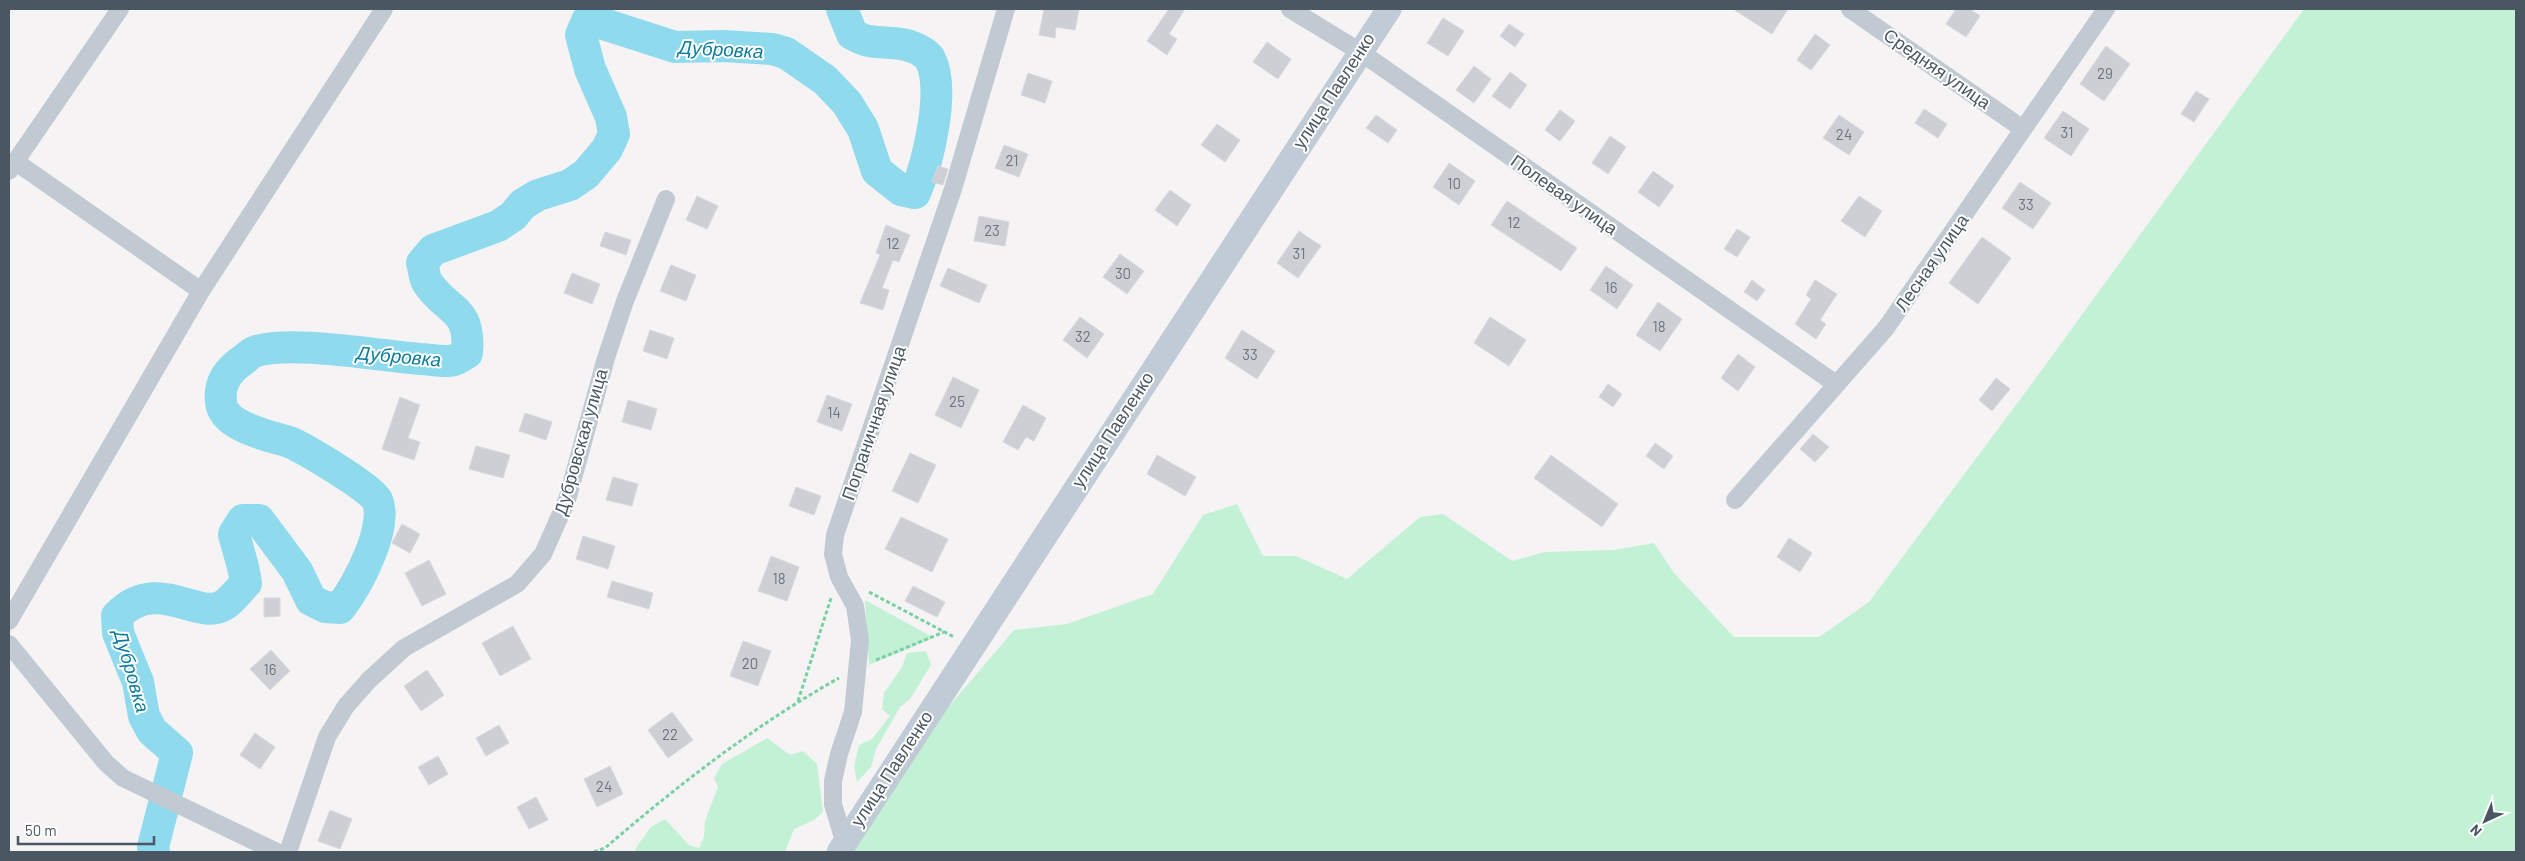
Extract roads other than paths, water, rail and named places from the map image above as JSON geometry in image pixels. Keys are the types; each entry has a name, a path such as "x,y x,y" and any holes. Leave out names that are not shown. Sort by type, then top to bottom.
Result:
{"street":[{"path":"120,9 12,167 201,291"},
{"path":"9,621 201,291 384,9"},
{"name":"Пограничная улица","path":"841,847 833,804 833,781 839,754 853,712 860,666 860,640 854,606 839,577 833,554 836,535 953,189 1006,9"},
{"name":"Полевая улица","path":"1290,9 1359,52 1836,384"},
{"name":"улица Павленко","path":"841,847 1359,52 1389,9"},
{"name":"Средняя улица","path":"1850,9 2023,129"},
{"name":"Лесная улица","path":"1734,500 1886,328 2106,9"},
{"name":"Дубровская улица","path":"288,852 326,737 346,706 369,680 404,648 517,584 544,554 567,500 606,358 617,325 666,199"},
{"path":"9,644 106,763 122,778 277,852"}],"waterway":[{"name":"Дубровка","path":"154,852 153,847 177,753 152,731 144,716 138,682 118,633 117,616 132,604 147,599 176,601 213,609 227,603 246,583 234,534 243,520 259,520 297,571 311,600 325,607 340,608 355,586 369,556 379,525 380,511 377,500 363,487 296,445 249,429 230,418 224,411 221,402 222,385 230,371 252,353 269,348 334,349 446,361 456,359 467,353 465,326 456,312 442,300 427,282 422,263 433,250 498,226 513,216 523,204 538,195 570,185 586,174 607,149 614,134 611,117 590,69 581,35 588,19 675,47 724,46 772,49 786,53 825,80 847,103 863,129 877,171 901,190 915,193 930,145 936,107 936,88 930,59 921,51 909,46 868,41 852,34 842,9"}]}
